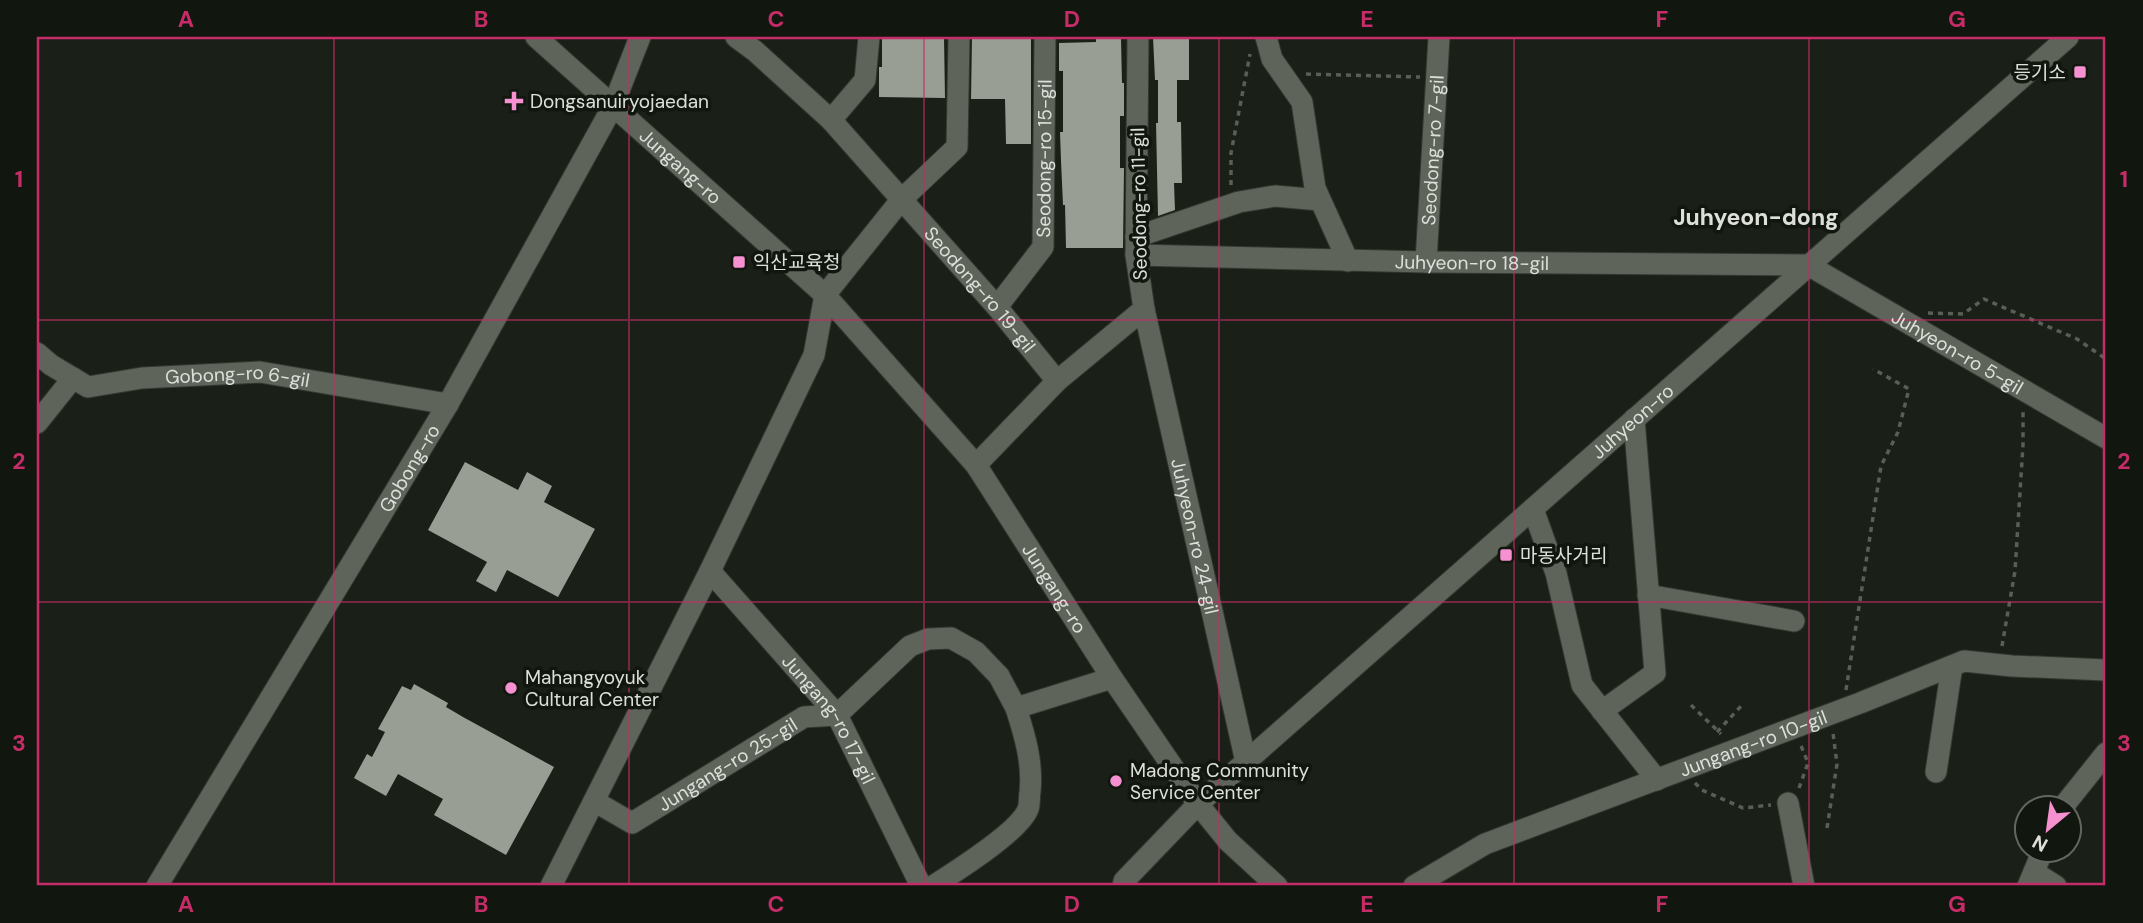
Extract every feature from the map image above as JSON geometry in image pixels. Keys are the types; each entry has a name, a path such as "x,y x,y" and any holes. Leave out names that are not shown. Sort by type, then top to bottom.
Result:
{"street":[{"name":"Jungang-ro","path":"536,37 825,295 976,466 1112,678 1198,804 1227,841 1277,886"},
{"name":"Gobong-ro","path":"157,886 448,404 612,106 640,37"},
{"name":"Seodong-ro 19-gil","path":"736,37 757,44 831,120 997,306 1057,381"},
{"path":"831,120 865,80 869,37"},
{"path":"551,886 710,570 814,355 825,295 901,200 957,147 959,37"},
{"name":"Seodong-ro 15-gil","path":"997,306 1043,247 1045,37"},
{"name":"Seodong-ro 11-gil","path":"976,466 1057,381 1144,309 1136,246 1138,37"},
{"name":"Seodong-ro 7-gil","path":"1426,262 1439,37"},
{"name":"Juhyeon-ro","path":"1123,886 1124,881 1198,804 2068,37"},
{"path":"1263,39 1272,59 1302,102 1315,188 1348,261"},
{"path":"1136,246 1231,204 1275,196 1320,200"},
{"name":"Juhyeon-ro 18-gil","path":"1136,246 1348,261 1808,265"},
{"name":"Juhyeon-ro 5-gil","path":"1808,265 2106,438"},
{"name":"Juhyeon-ro 24-gil","path":"1144,309 1246,762"},
{"name":"Gobong-ro 6-gil","path":"37,353 51,365 88,387 142,378 260,372 448,404"},
{"path":"37,423 73,378"},
{"path":"1602,711 1655,673 1634,419"},
{"path":"1532,509 1556,573 1581,685 1657,780"},
{"name":"Jungang-ro 17-gil","path":"710,570 837,715 921,886"},
{"path":"1648,595 1794,621"},
{"path":"837,715 910,646 928,639 951,638 976,652 999,676 1016,708 1027,744 1031,777 1028,810 1007,834 933,886"},
{"name":"Jungang-ro 10-gil","path":"1414,886 1485,844 1795,728 1964,661 2106,670"},
{"path":"1936,772 1952,666"},
{"path":"1016,708 1112,678"},
{"name":"Jungang-ro 25-gil","path":"594,802 632,823 804,717 837,715"},
{"path":"2073,794 2106,753"},
{"path":"1788,803 1804,886"},
{"path":"2031,879 2056,886"}],"path":[{"path":"1231,204 1231,153 1263,39"},
{"path":"1283,75 1437,78"},
{"path":"1925,313 1963,314 1984,299 2077,339 2106,359"},
{"path":"1827,828 1838,764 1836,712 1881,467 1898,432 1909,389 1873,369"},
{"path":"1999,665 2015,571 2023,445 2023,389"},
{"path":"1717,732 1743,704"},
{"path":"1691,705 1738,749"},
{"path":"1683,770 1702,790 1743,808 1788,803 1800,786 1808,763 1795,728"}],"building":[{"path":"882,37 944,37 945,98 879,97"},
{"path":"972,37 1031,37 1031,144 1006,144 1005,99 971,99"},
{"path":"1153,37 1189,37 1189,80 1177,80 1182,183 1174,183 1175,210 1158,216 1158,80 1155,80"},
{"path":"1096,39 1121,39 1124,83 1124,116 1120,116 1120,168 1124,168 1123,248 1066,248 1060,132 1063,132 1063,71 1059,71 1059,43 1096,42"},
{"path":"465,462 518,490 527,472 552,486 544,502 595,529 558,597 507,570 496,592 476,581 487,562 428,530"},
{"path":"414,684 448,703 446,707 554,767 506,855 434,815 443,799 398,774 386,796 354,778 367,754 372,757 385,732 378,729 402,686 411,690"}],"place":[{"name":"등기소","path":"2080,72"},
{"name":"Dongsanuiryojaedan","path":"514,101"},
{"name":"익산교육청","path":"739,262"},
{"name":"마동사거리","path":"1506,555"},
{"name":"Mahangyoyuk Cultural Center","path":"511,688"},
{"name":"Madong Community Service Center","path":"1116,781"}],"district":[{"name":"Juhyeon-dong","path":"1756,217"}]}
